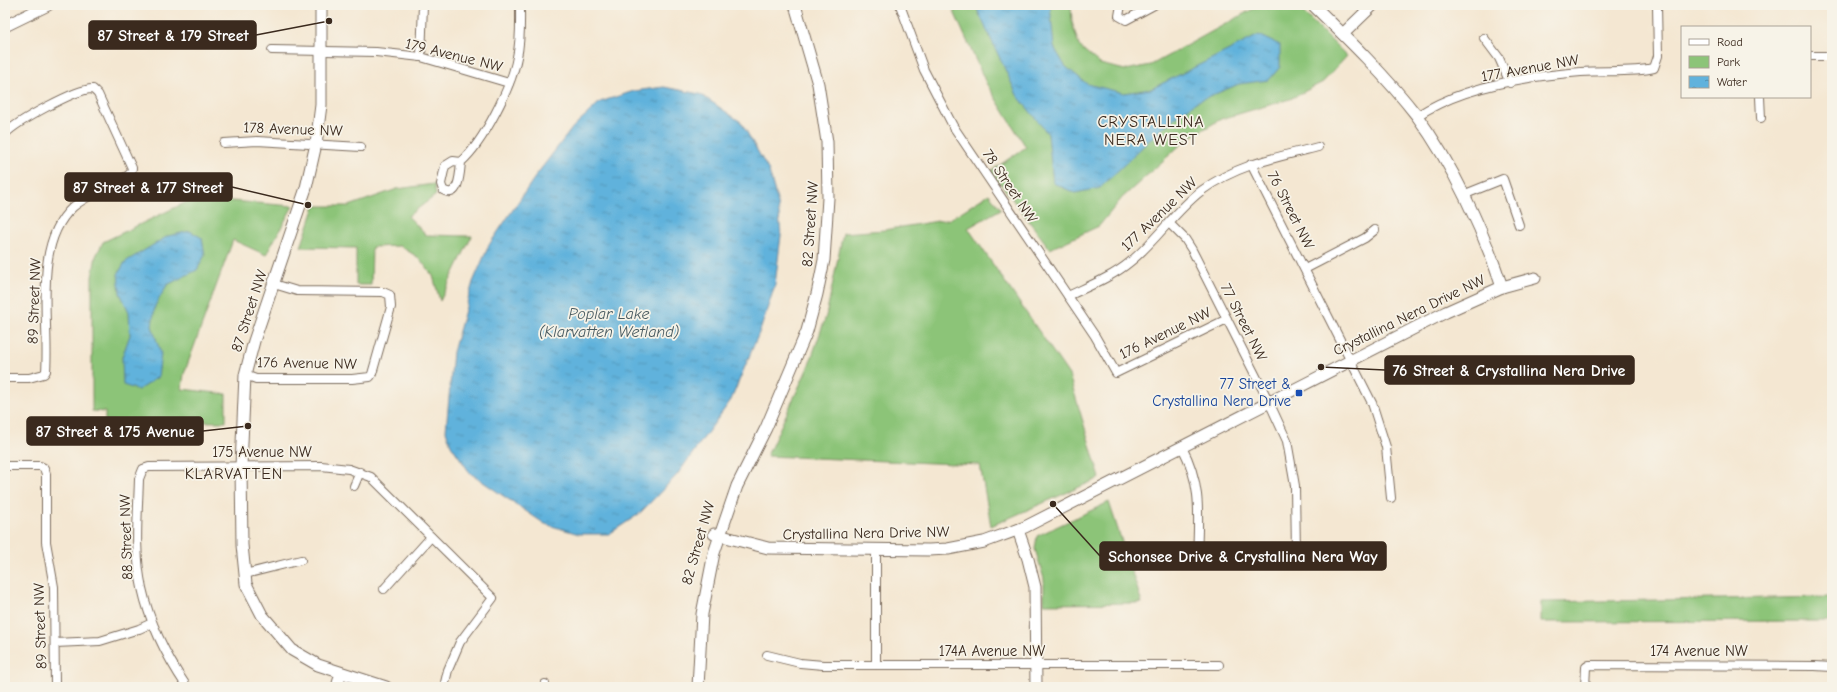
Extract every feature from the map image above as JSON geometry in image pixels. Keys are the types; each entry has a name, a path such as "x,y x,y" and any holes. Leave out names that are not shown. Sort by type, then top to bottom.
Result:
{"street":[{"path":"5,26 48,5"},
{"name":"87 Street NW","path":"321,5 321,105 316,144 306,188 254,341 245,376 241,466 242,545 246,584 262,615 292,650 318,665 386,687"},
{"path":"421,57 423,5"},
{"path":"461,162 467,158 488,127 514,71 519,46 520,5"},
{"name":"82 Street NW","path":"790,5 802,27"},
{"name":"82 Street NW","path":"690,687 697,608 703,572 717,535 738,486 766,428 769,417 806,331 821,278 826,240 828,183 827,142 818,84 795,5"},
{"name":"78 Street NW","path":"900,5 924,70 953,126 1096,336 1116,373"},
{"path":"1121,5 1120,16 1126,20 1154,5"},
{"path":"1313,5 1343,34 1393,87 1428,131 1483,234 1502,287"},
{"path":"1343,34 1373,5"},
{"name":"177 Avenue NW","path":"1417,116 1447,100 1510,83 1560,74 1654,68 1658,54 1657,5"},
{"path":"1484,38 1499,58 1510,83"},
{"name":"179 Avenue NW","path":"272,50 376,52 421,57 509,83"},
{"path":"1811,56 1832,56"},
{"name":"89 Street NW","path":"5,378 29,378 44,374 47,362 47,268 53,238 63,218 73,207 86,197 124,178 131,173 132,168 98,94 93,89 84,89 59,100 6,132"},
{"path":"1760,98 1761,118"},
{"name":"178 Avenue NW","path":"224,143 257,141 361,147"},
{"name":"177 Avenue NW","path":"1068,296 1110,275 1131,261 1201,191 1228,174 1251,164 1318,147"},
{"name":"76 Street NW","path":"1251,164 1305,268 1372,403 1382,430 1388,460 1391,498"},
{"path":"1463,195 1503,180 1519,225"},
{"name":"77 Street NW","path":"1169,223 1185,239 1192,250 1269,402 1287,441 1294,476 1296,548 1294,557 1286,561 1197,561"},
{"name":"76 Street NW","path":"1305,268 1365,238 1375,230"},
{"name":"Crystallina Nera Drive NW","path":"717,535 768,548 876,550 948,549 984,542 1018,530 1446,312 1502,287 1535,278"},
{"name":"176 Avenue NW","path":"245,376 256,379 352,379 370,377 372,374 391,307 390,295 383,292 297,291 274,284"},
{"name":"176 Avenue NW","path":"1116,373 1227,319"},
{"path":"1178,557 1197,561 1198,491 1194,473 1182,447"},
{"name":"89 Street NW","path":"5,466 36,466 44,468 47,478 46,542 54,587 55,687"},
{"name":"175 Avenue NW","path":"141,472 149,467 320,466 349,469 372,477 431,538 493,598 460,642 448,670 444,687"},
{"name":"88 Street NW","path":"141,472 139,479 138,547 142,587 152,623 168,659 187,687"},
{"path":"354,486 360,472"},
{"path":"1018,530 1035,587 1036,687"},
{"name":"82 Street NW","path":"698,687 702,614 717,535"},
{"path":"384,589 431,538"},
{"path":"876,550 876,665"},
{"path":"245,574 301,560"},
{"path":"55,643 100,641 139,629 152,623"},
{"name":"174A Avenue NW","path":"767,655 814,665 1219,665"},
{"name":"174 Avenue NW","path":"1585,687 1586,668 1589,665 1832,667"},
{"path":"337,687 341,673"}],"green space":[{"path":"953,5 1071,5 1072,22 1079,46 1100,64 1125,70 1151,65 1260,5 1296,5 1347,56 1323,82 1290,99 1221,119 1187,139 1122,198 1099,226 1050,249 991,171 1026,147 986,83 955,14"},
{"path":"434,184 436,195 408,216 426,235 472,236 440,301 433,276 419,258 400,246 372,247 371,285 356,285 356,248 301,247 315,206 349,206 397,189"},
{"path":"989,194 1001,209 968,228 1069,375 1100,478 991,526 980,465 767,456 809,365 826,316 843,233 884,230 950,219"},
{"path":"195,198 293,206 266,255 233,240 184,374 182,389 226,394 226,422 105,421 105,412 92,411 92,277 96,256 103,242"},
{"path":"1109,502 1142,603 1044,604 1044,579 1035,549 1037,536"},
{"path":"1832,597 1832,621 1541,622 1541,602"}],"water":[{"path":"975,5 1050,5 1054,47 1065,66 1087,84 1124,93 1151,89 1259,35 1280,45 1280,67 1269,80 1239,84 1196,102 1161,129 1100,188 1075,193 1053,183 1048,134 1017,95"},
{"name":"Poplar Lake (Klarvatten Wetland)","path":"664,87 700,94 741,122 769,171 778,204 781,235 775,285 761,328 731,400 677,475 639,514 609,534 579,534 545,524 470,473 451,445 446,431 453,352 473,282 489,245 537,174 573,127 600,102 634,91"},
{"path":"190,231 202,238 205,255 197,270 167,285 155,306 152,326 161,354 158,377 138,390 123,385 122,357 130,335 129,312 120,293 118,274 125,262 168,236"}],"place":[{"name":"87 Street & 179 Street","path":"329,21"},
{"name":"87 Street & 177 Street","path":"308,205"},
{"name":"76 Street & Crystallina Nera Drive","path":"1321,367"},
{"name":"77 Street & Crystallina Nera Drive","path":"1299,393"},
{"name":"87 Street & 175 Avenue","path":"248,426"},
{"name":"Schonsee Drive & Crystallina Nera Way","path":"1053,504"}],"district":[{"name":"CRYSTALLINA NERA WEST","path":"1151,131"},
{"name":"KLARVATTEN","path":"234,474"}]}
